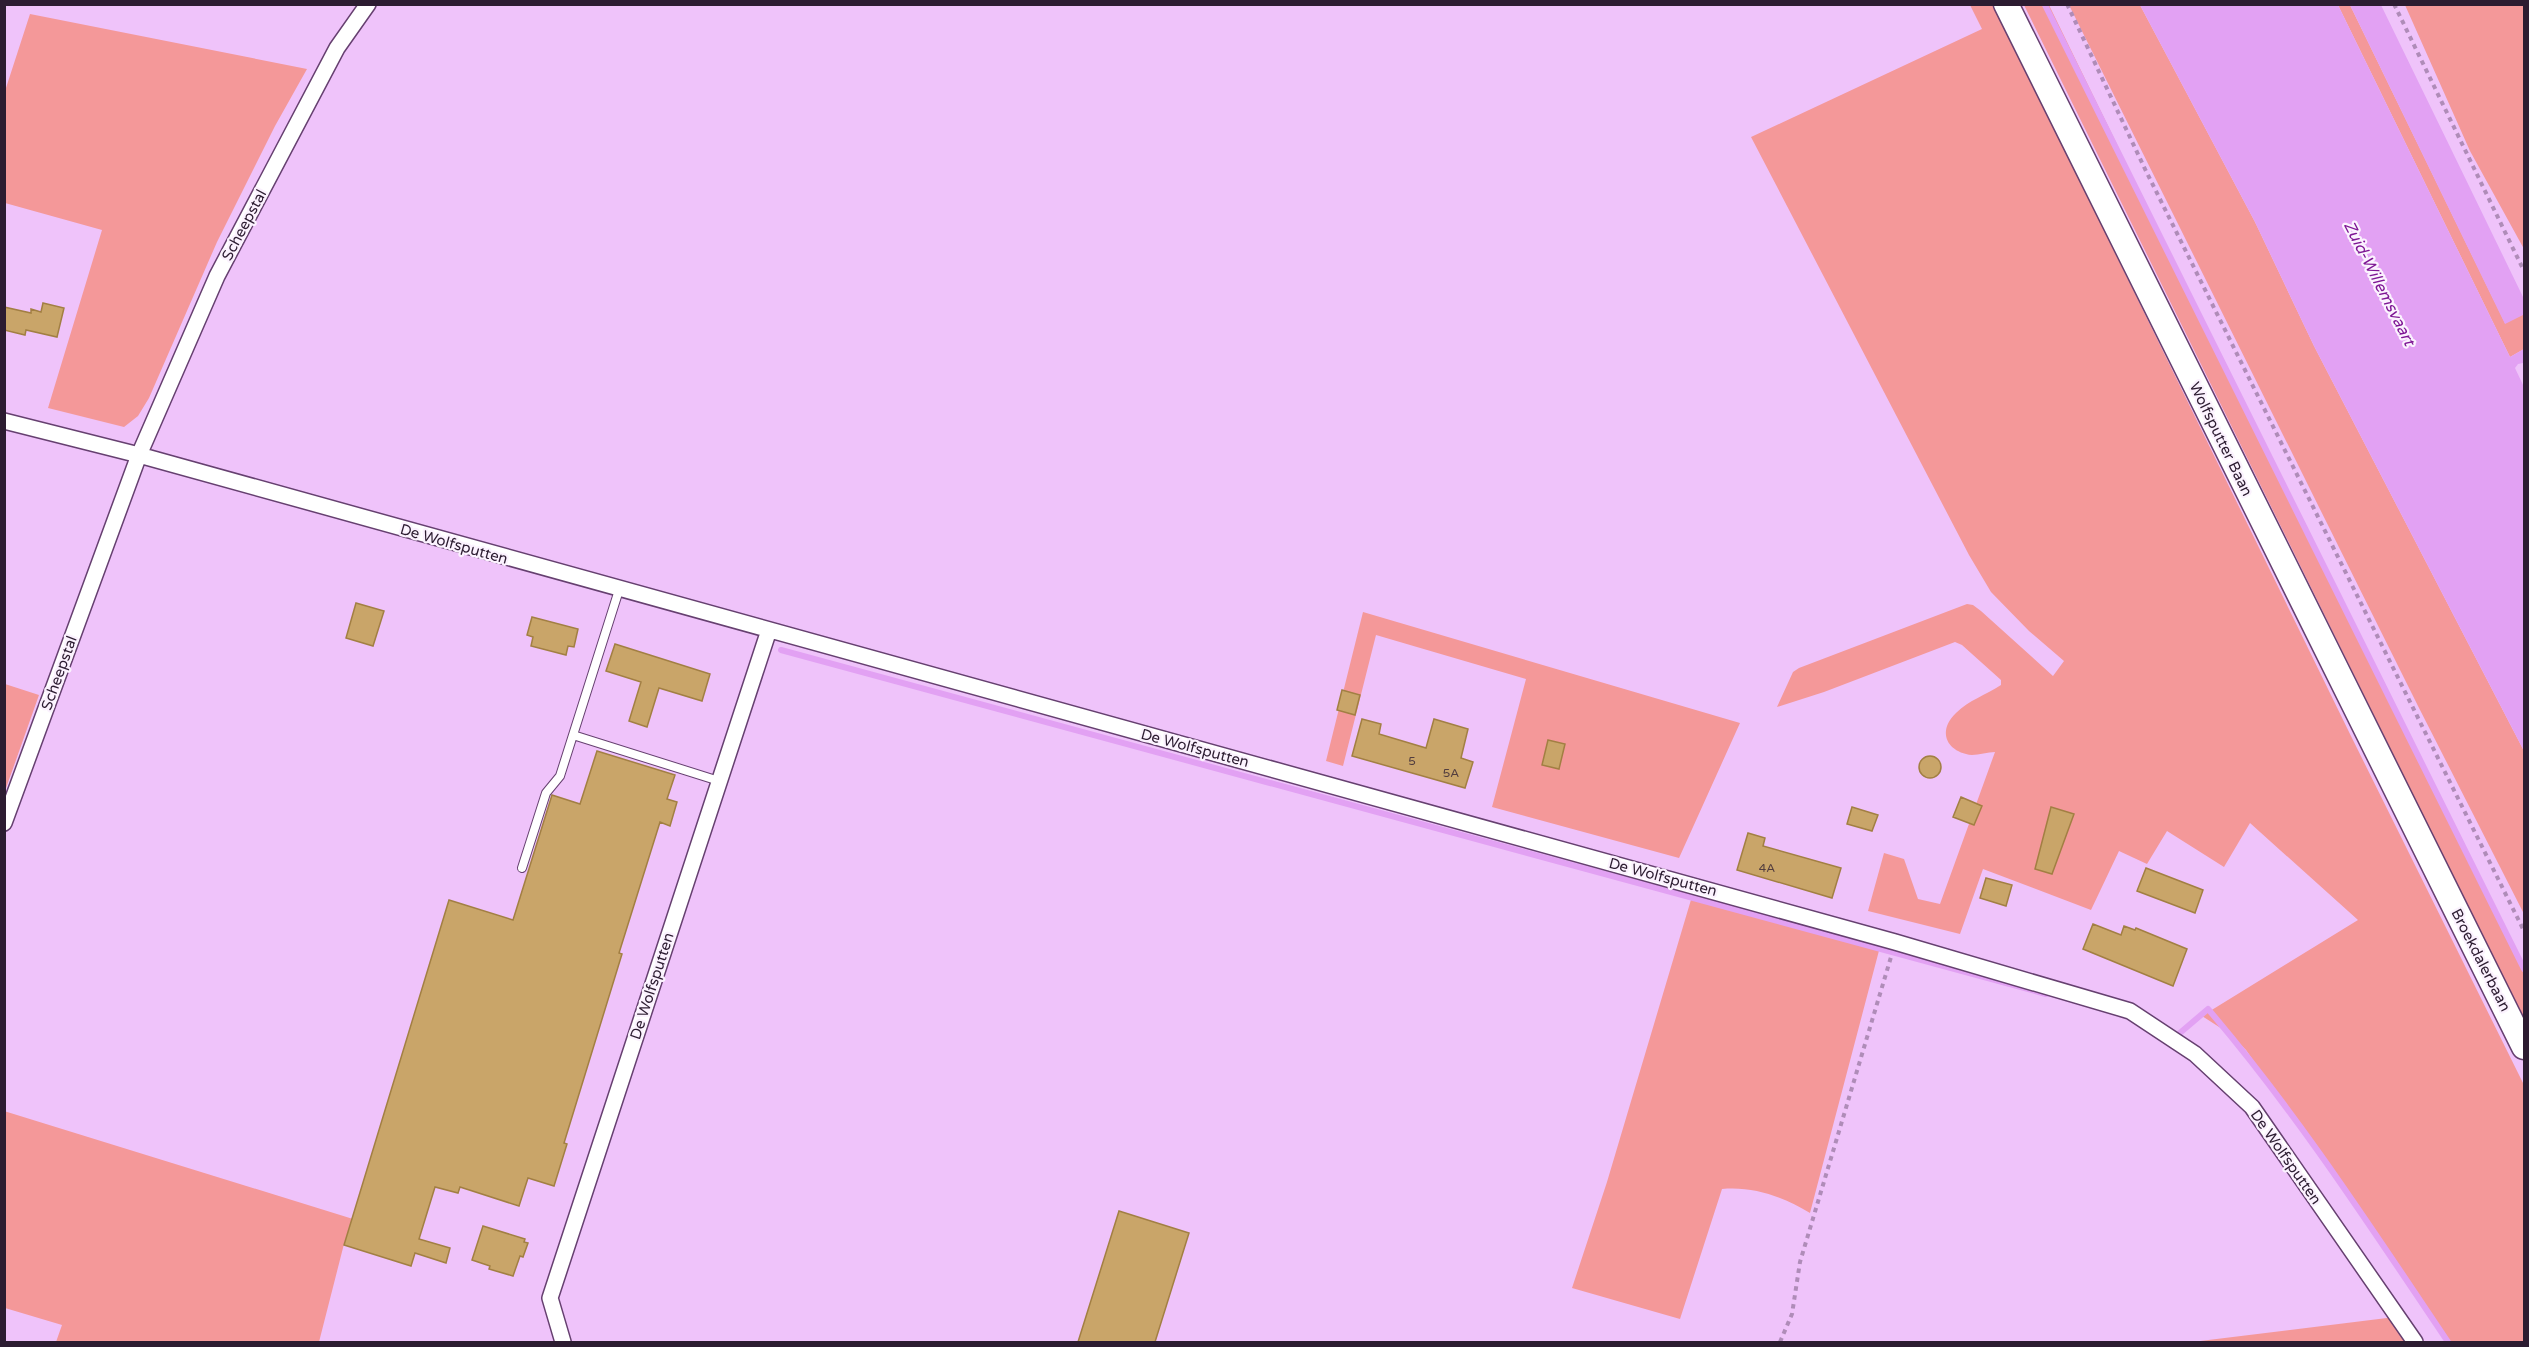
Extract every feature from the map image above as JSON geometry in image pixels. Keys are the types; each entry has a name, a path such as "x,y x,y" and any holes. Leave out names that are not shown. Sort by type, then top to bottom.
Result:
{"main road":[{"name":"Wolfsputter Baan","path":"2006,4 2437,873"},
{"name":"Broekdalerbaan","path":"2437,873 2524,1047"}],"street":[{"name":"Scheepstal","path":"4,823 139,455 217,276 337,48 368,4"},
{"path":"4,421 139,455"},
{"name":"De Wolfsputten","path":"139,455 619,590 1896,942 2130,1011 2195,1054 2252,1107 2415,1342"},
{"name":"De Wolfsputten","path":"563,1342 550,1298 769,630"}],"lane":[{"path":"522,868 546,793 560,776 619,590"},
{"path":"573,735 720,781"}],"path":[{"path":"2067,4 2145,169 2524,931"},
{"path":"2394,4 2524,271"},
{"path":"1780,1342 1792,1314 1800,1262 1896,942"}],"shaded area":[{"path":"1970,5 1994,5 2524,1085 2524,1342 2449,1342 2246,1050 2230,1034 2202,1016 2358,920 2250,823 2224,867 2167,831 2147,864 2119,851 2091,910 1983,869 1960,934 1868,911 1884,853 1904,859 1918,899 1940,904 1995,752 1972,755 1956,750 1947,740 1947,727 1961,708 2001,685 2001,680 1962,645 1955,642 1824,692 1777,707 1793,672 1799,668 1967,604 1981,611 2053,676 2064,661 2029,631 1991,592 1969,555 1751,137 1982,29"},
{"path":"2024,5 2049,5 2524,974 2524,1020"},
{"path":"2069,5 2140,5 2255,222 2314,346 2524,751 2524,914 2418,706"},
{"path":"2338,5 2350,5 2505,323 2524,313 2524,349 2510,357"},
{"path":"2405,5 2524,5 2524,249 2470,151"},
{"path":"30,14 307,69 275,126 217,242 149,398 138,416 124,427 48,408 102,230 5,203 5,91"},
{"path":"1363,612 1740,723 1679,858 1492,807 1526,679 1376,635 1343,766 1326,761"},
{"path":"4,684 39,695 5,791"},
{"path":"1693,893 1881,943 1810,1213 1789,1202 1757,1191 1722,1189 1680,1319 1572,1288 1607,1182"},
{"path":"4,1111 353,1219 344,1244 319,1342 56,1342 62,1325 5,1308"},
{"path":"2395,1317 2412,1342 2192,1342"}],"water":[{"name":"Zuid-Willemsvaart","path":"2140,5 2338,5 2510,357 2524,349 2524,366 2523,363 2518,364 2515,368 2524,387 2524,751 2314,346 2255,222"},
{"path":"2350,5 2381,5 2524,299 2523,315 2505,324"}],"building":[{"path":"43,303 64,308 57,337 26,330 25,335 4,330 4,307 31,313 31,309 41,312"},
{"path":"356,603 384,611 373,646 346,638"},
{"path":"532,617 578,629 574,647 568,646 566,655 531,646 533,637 527,635"},
{"path":"615,644 710,674 702,701 659,688 647,727 629,721 641,682 606,671"},
{"path":"1342,690 1360,695 1355,715 1337,710"},
{"path":"1362,719 1381,724 1379,734 1426,748 1434,719 1468,729 1461,758 1473,762 1465,788 1352,756"},
{"path":"1548,740 1565,744 1559,769 1542,765"},
{"path":"597,751 675,775 667,799 677,802 670,826 660,822 619,953 622,954 564,1143 567,1144 554,1186 528,1178 519,1206 460,1187 458,1193 435,1187 419,1239 450,1248 446,1263 415,1253 411,1266 344,1245 449,900 513,920 552,795 580,804"},
{"path":"1926,756 1934,756 1941,763 1941,771 1934,778 1926,778 1919,771 1919,763"},
{"path":"1961,797 1982,806 1974,825 1953,817"},
{"path":"1852,807 1878,815 1872,831 1847,824"},
{"path":"2051,807 2074,814 2052,874 2035,869"},
{"path":"1748,833 1765,838 1763,846 1841,868 1832,898 1737,870"},
{"path":"2146,868 2203,890 2195,913 2137,891"},
{"path":"1986,878 2012,885 2006,906 1980,898"},
{"path":"2093,924 2121,935 2124,926 2135,930 2136,928 2187,949 2173,986 2083,949"},
{"path":"1119,1211 1189,1233 1155,1342 1078,1342"},
{"path":"483,1226 525,1239 524,1242 528,1243 523,1257 520,1256 513,1276 489,1269 490,1266 472,1260"}],"waterway":[{"path":"2045,5 2524,969"},
{"path":"781,650 2046,994"},
{"path":"2174,1038 2208,1009 2303,1130 2448,1342"}]}
